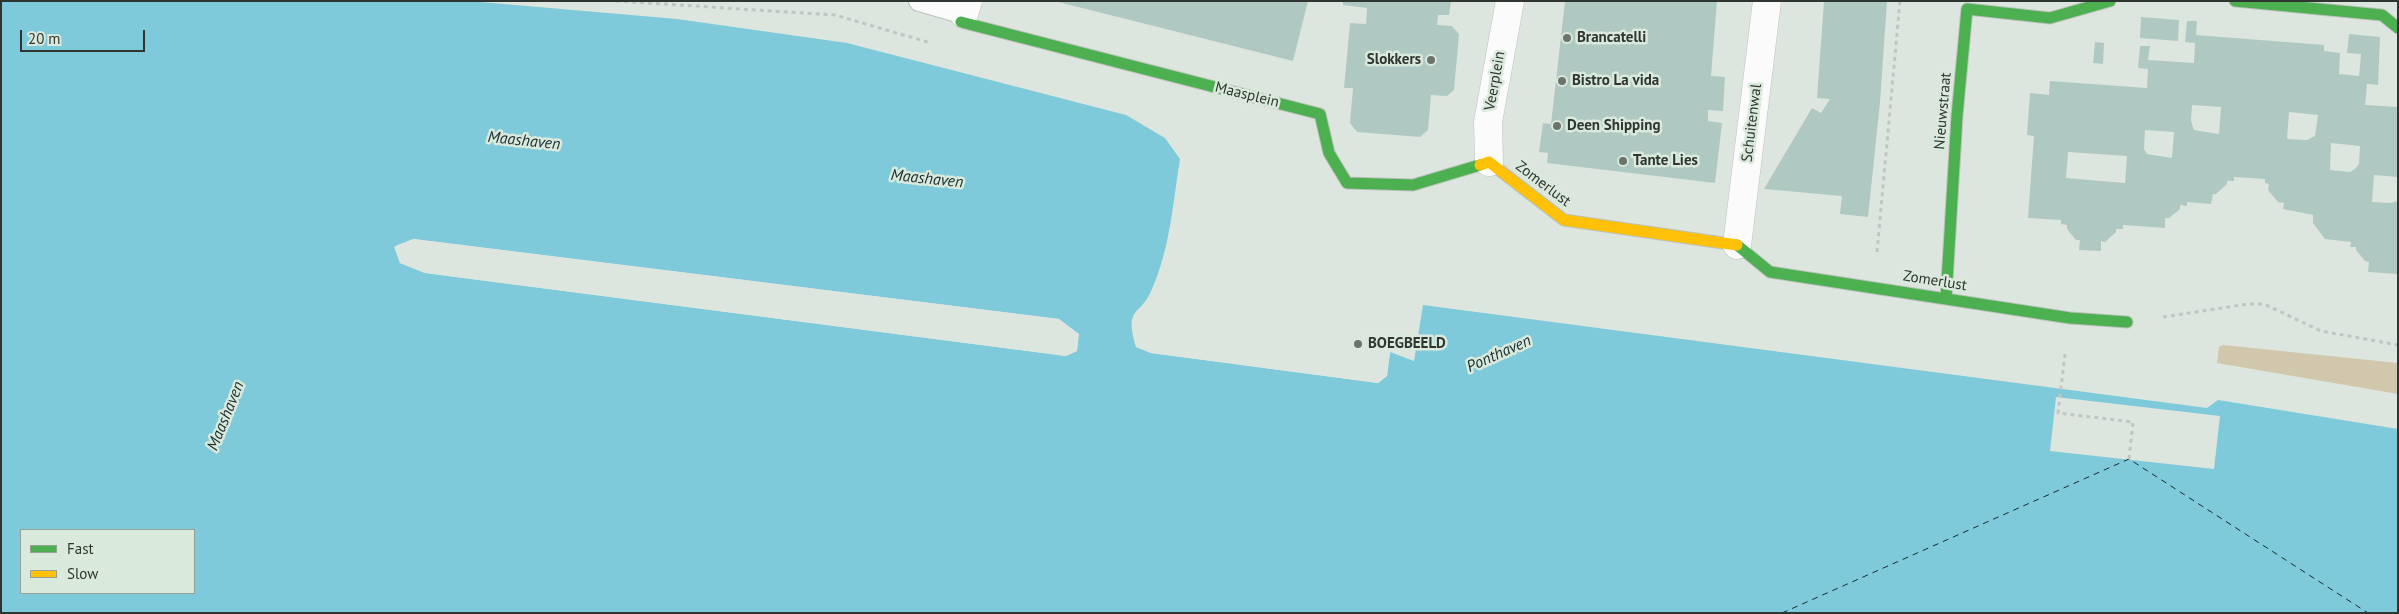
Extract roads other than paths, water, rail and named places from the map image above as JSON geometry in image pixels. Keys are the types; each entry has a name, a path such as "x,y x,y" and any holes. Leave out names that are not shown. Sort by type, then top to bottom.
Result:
{"street":[{"name":"Veerplein","path":"1489,162 1488,122 1510,1"},
{"name":"Schuitenwal","path":"1737,245 1767,1"},
{"name":"Nieuwstraat","path":"1946,298 1957,116 1967,9 2050,18 2110,1"},
{"path":"2235,1 2382,15 2398,28"},
{"name":"Maasplein","path":"964,12 1320,114 1328,153 1347,183 1413,185 1489,162"},
{"name":"Zomerlust","path":"1489,162 1564,220 1737,245 1770,272 2070,318 2127,322"}],"lane":[{"path":"919,1 964,12"}],"water":[{"path":"1,1 469,1 677,19 847,43 1126,115 1165,138 1180,159 1163,258 1152,289 1135,313 1132,324 1136,347 1151,353 1378,383 1387,376 1390,352 1414,361 1423,305 2207,408 2218,400 2398,429 2398,613 1,613","holes":["414,239 1059,319 1078,334 1077,351 1066,356 425,273 400,263 395,246"]}],"place":[{"name":"Brancatelli","path":"1567,38"},
{"name":"Slokkers","path":"1431,60"},
{"name":"Bistro La vida","path":"1562,81"},
{"name":"Deen Shipping","path":"1557,126"},
{"name":"Tante Lies","path":"1623,161"},
{"name":"BOEGBEELD","path":"1358,344"}],"water label":[{"name":"Maashaven","path":"524,141"},
{"name":"Maashaven","path":"927,179"},
{"name":"Ponthaven","path":"1499,354"},
{"name":"Maashaven","path":"226,416"}]}
